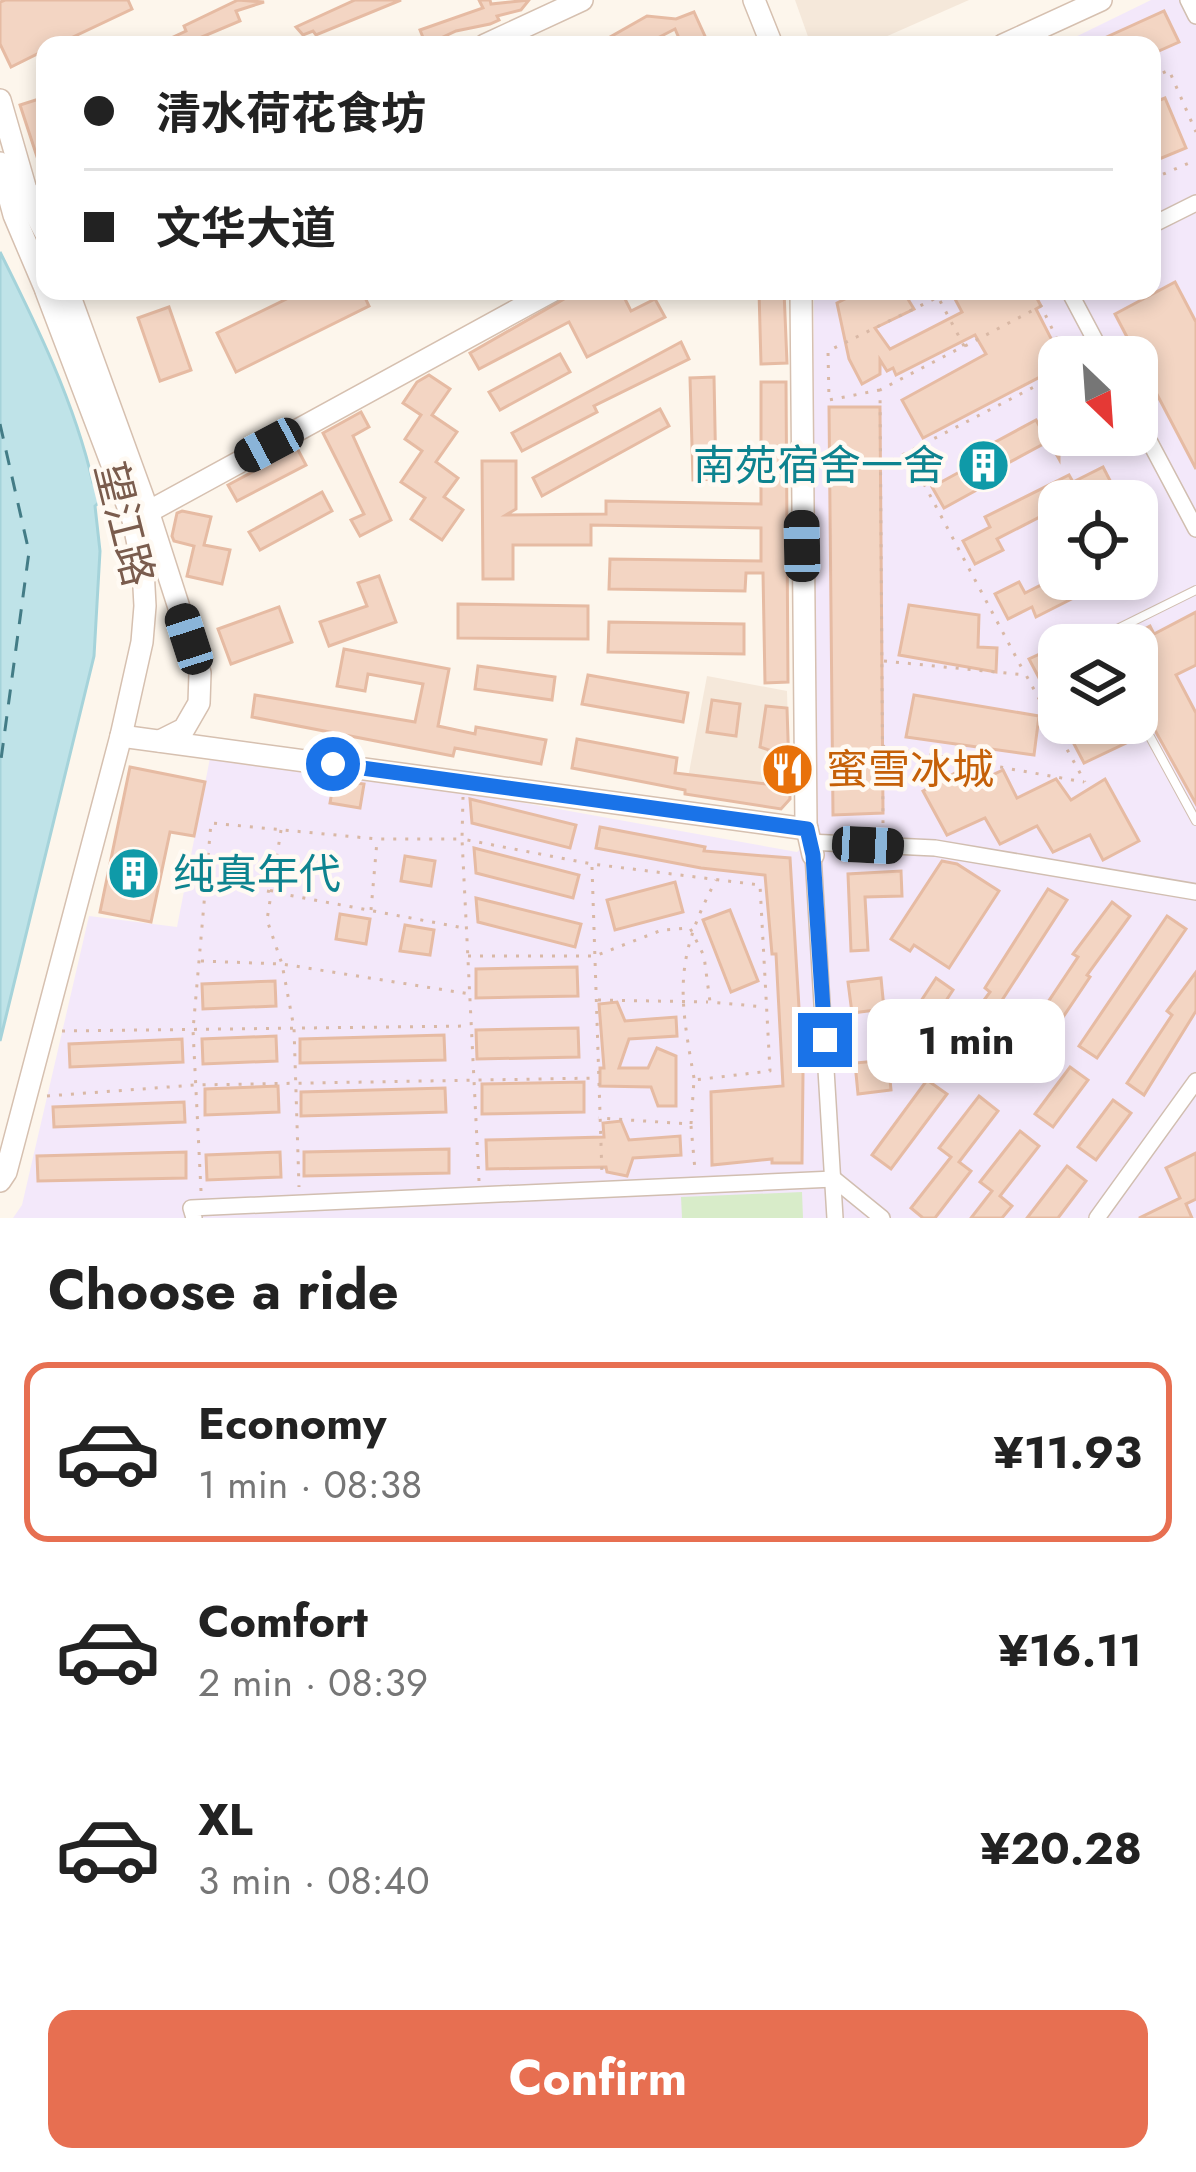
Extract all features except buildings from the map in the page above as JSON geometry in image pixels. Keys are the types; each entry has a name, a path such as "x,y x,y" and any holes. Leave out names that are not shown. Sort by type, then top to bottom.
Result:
{"street":[{"path":"504,36 582,0"},
{"path":"754,0 768,36"},
{"path":"1023,36 1101,0"},
{"path":"1188,0 1196,16"},
{"path":"0,100 29,200"},
{"name":"望江路","path":"0,160 29,200 34,255"},
{"path":"0,191 29,200"},
{"path":"1161,220 1196,203"},
{"name":"望江路","path":"49,300 200,673 199,703 184,729 159,741"},
{"name":"望江路","path":"0,1181 121,736 146,606 136,518 71,300"},
{"path":"136,518 536,300"},
{"path":"801,300 809,842 836,1218"},
{"path":"1074,300 1093,336"},
{"path":"1157,456 1196,529"},
{"path":"121,736 809,842 935,848 1196,892"},
{"path":"1097,1218 1196,1081"},
{"path":"194,1218 191,1208 300,1196 834,1179 882,1218"}],"lane":[{"path":"1127,624 1196,590"},
{"path":"1154,744 1196,821"}],"path":[{"path":"1161,74 1168,70 1196,132"},
{"path":"1161,175 1196,160"},
{"path":"932,300 828,351 829,400 880,391 1041,306 1056,336"},
{"path":"940,300 964,346"},
{"path":"881,466 1038,385"},
{"path":"880,391 883,823"},
{"path":"882,746 1085,782 907,452"},
{"path":"882,660 1026,675"},
{"path":"463,792 479,1183"},
{"path":"201,1196 194,1030 212,823 377,839 462,839 592,863 760,885 770,1071 694,1080"},
{"path":"281,830 267,920 282,964 294,1028 300,1196"},
{"path":"371,911 377,839"},
{"path":"592,863 602,1183"},
{"path":"206,879 466,928"},
{"path":"695,1178 694,1080 680,1002 690,928 716,880"},
{"path":"468,956 595,956 662,930 690,928"},
{"path":"690,928 704,956 710,1002"},
{"path":"200,961 282,964 470,994"},
{"path":"594,1000 766,1007"},
{"path":"62,1031 471,1026"},
{"path":"47,1096 195,1085 598,1078"},
{"path":"598,1118 691,1124"}],"shaded area":[{"path":"795,0 969,0 887,36 808,36"},
{"path":"1151,0 1196,0 1196,1218 13,1218 22,1205 89,916 177,927 211,753 797,852 808,842 814,300 1161,300 1161,36 1077,36"},
{"path":"707,676 787,691 790,799 781,809 685,794"}],"green space":[{"path":"802,1192 803,1218 682,1218 681,1197"}],"water":[{"path":"0,252 65,393 93,483 102,483 107,495 95,506 100,551 94,656 0,1041"}],"ferry route":[{"path":"0,424 29,552 0,767"}],"place":[{"name":"南苑宿舍一舍","path":"984,465"},
{"name":"蜜雪冰城","path":"787,769"},
{"name":"纯真年代","path":"134,874"}],"route":[{"path":"333,764 807,829 813,855 825,1040"}]}
